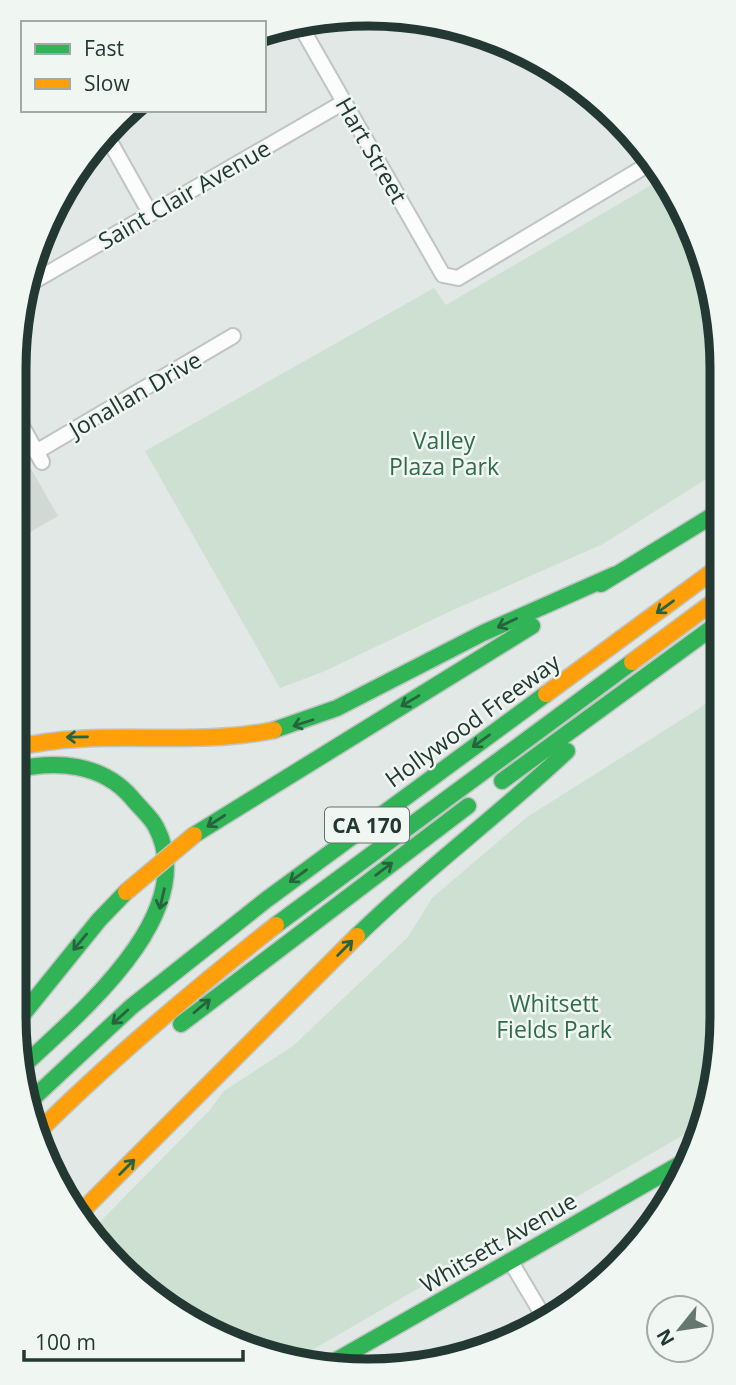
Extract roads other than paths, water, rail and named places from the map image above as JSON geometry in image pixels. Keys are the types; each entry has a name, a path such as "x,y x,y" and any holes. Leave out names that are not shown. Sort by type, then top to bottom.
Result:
{"main road":[{"path":"26,1010 99,920 126,892 194,835 710,517"},
{"name":"Hollywood Freeway","path":"36,1096 131,1007 256,907 710,573"},
{"path":"26,746 72,737 240,737 305,723 337,709 440,653 614,575"},
{"path":"40,1112 132,1026 219,953 710,591"},
{"path":"44,1126 93,1077 198,986 305,903 710,604"},
{"name":"CA 170","path":"106,1091 216,995 710,629"},
{"path":"85,1208 389,905 516,799 653,671"},
{"path":"26,767 75,765 107,777 124,788 137,801 157,834 166,881 163,903 146,937 111,977 29,1060"},
{"name":"Whitsett Avenue","path":"341,1358 676,1167"}],"street":[{"name":"Hart Street","path":"305,32 443,275 458,278 641,163"},
{"name":"Saint Clair Avenue","path":"38,279 344,102"},
{"path":"111,143 150,213"},
{"name":"Jonallan Drive","path":"26,434 39,457 233,336"},
{"path":"511,1262 541,1312"}],"park label":[{"name":"Valley Plaza Park","path":"444,453"},
{"name":"Whitsett Fields Park","path":"554,1016"}]}
